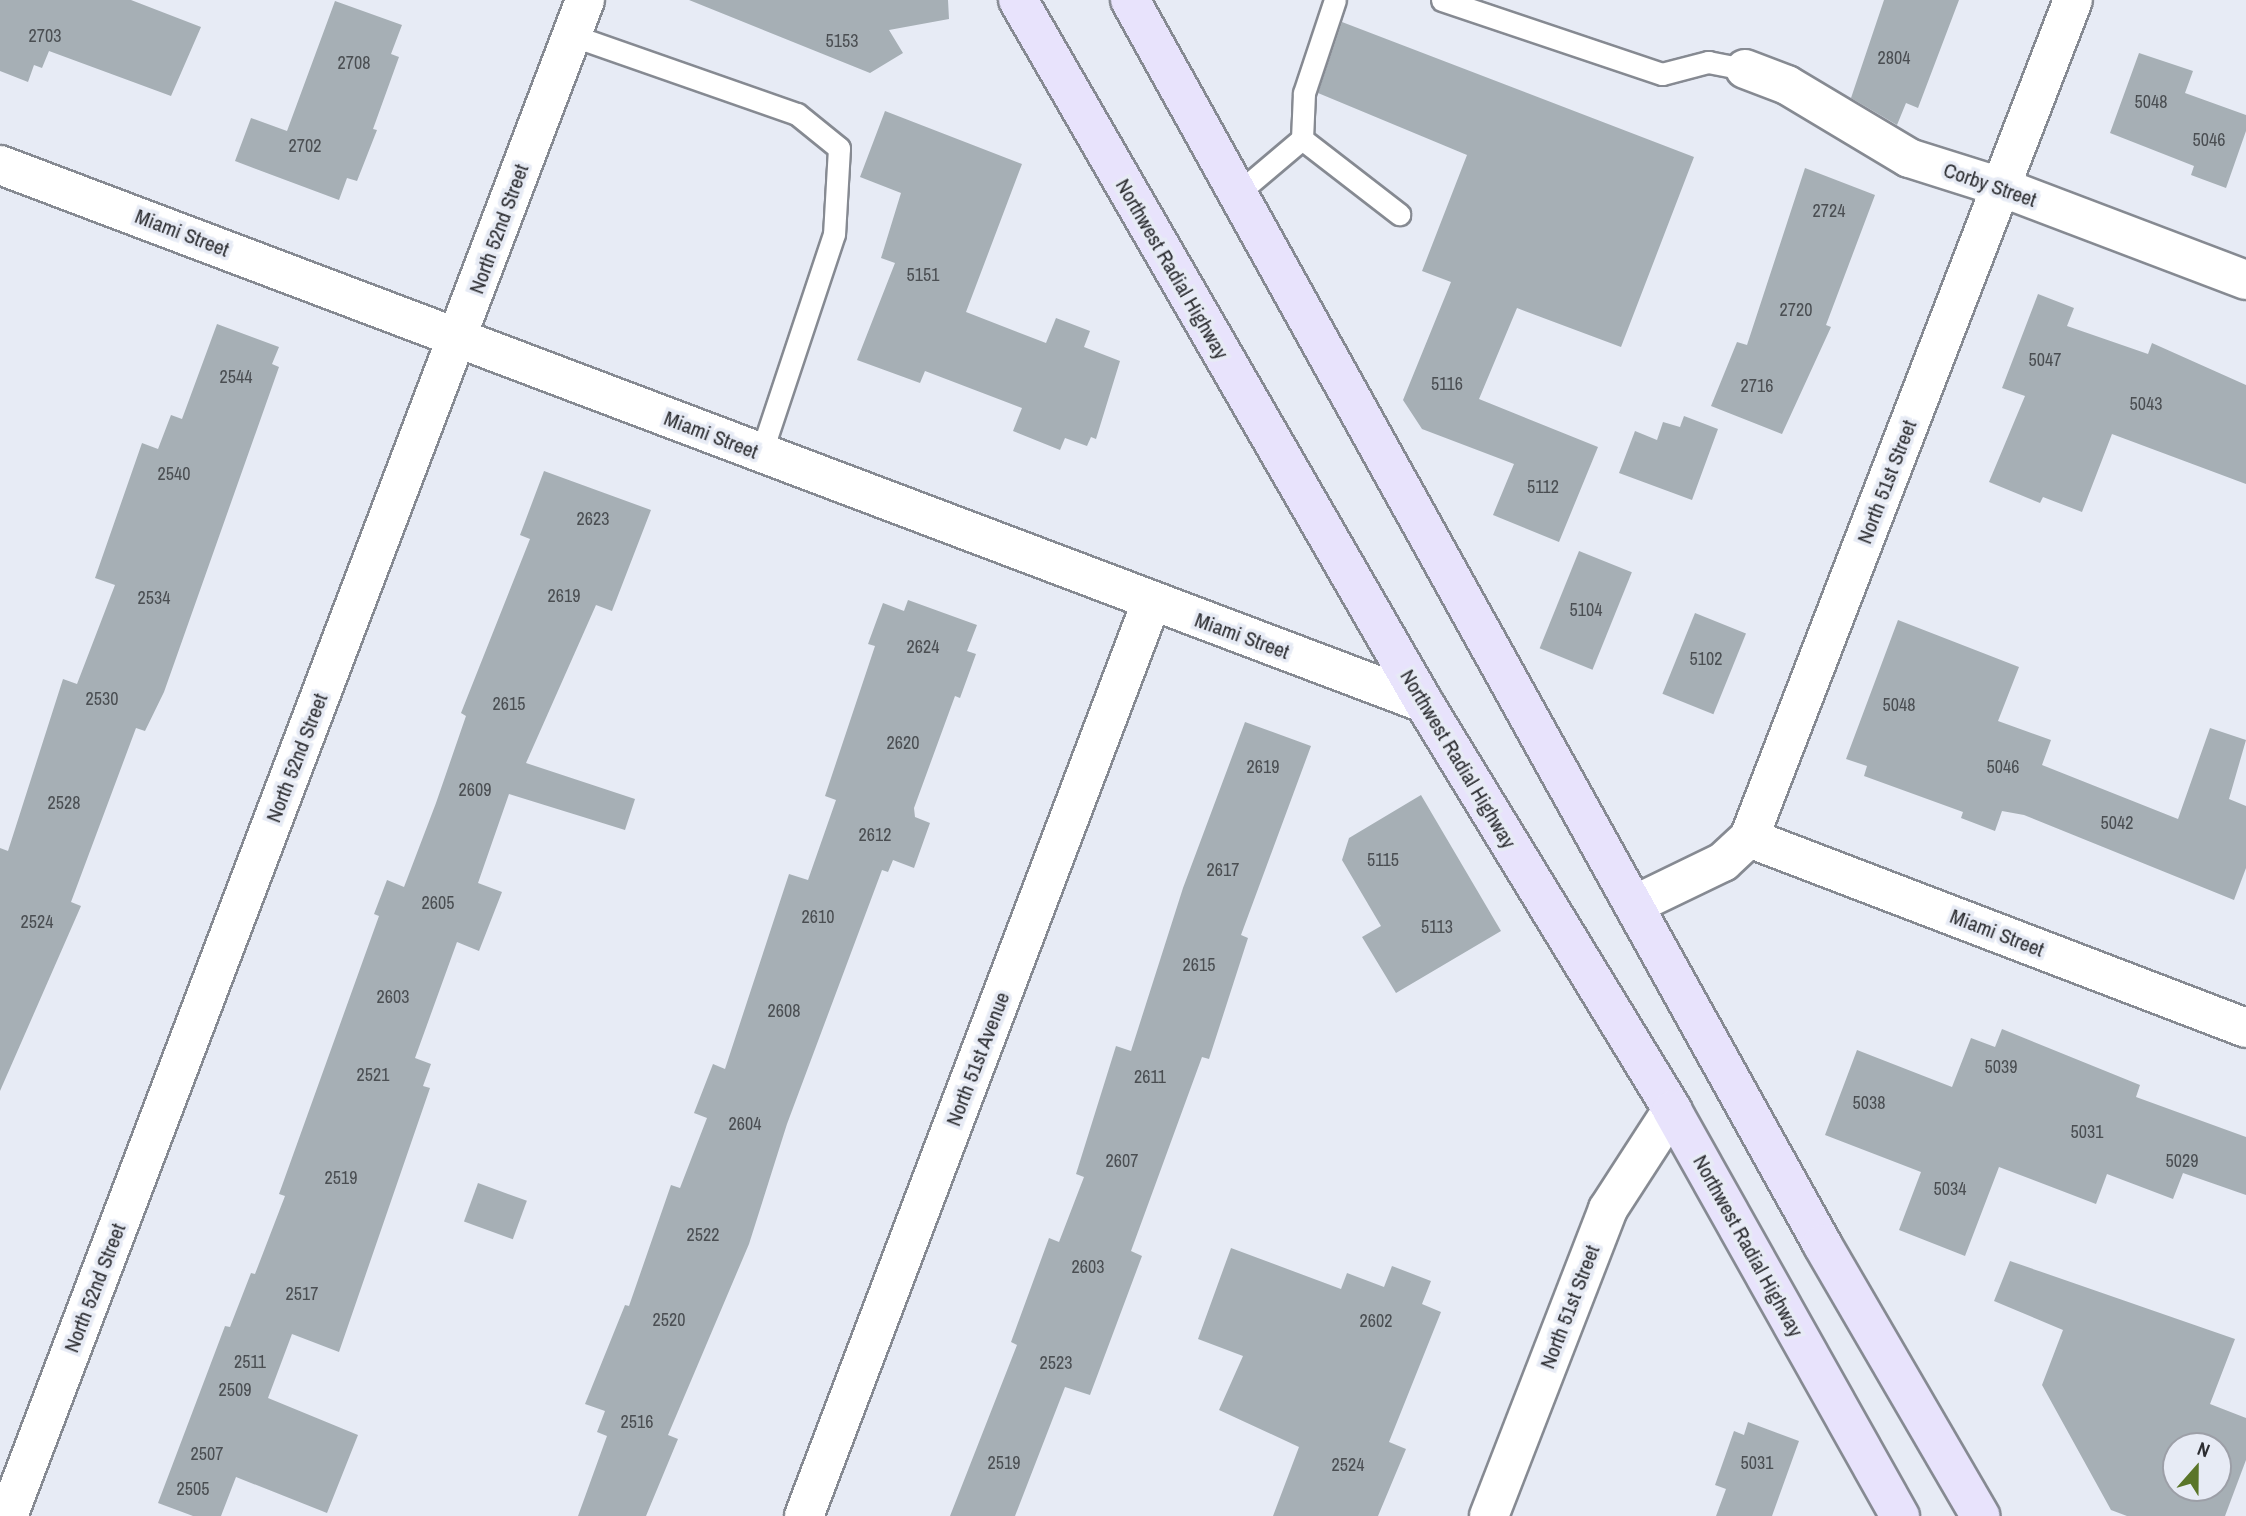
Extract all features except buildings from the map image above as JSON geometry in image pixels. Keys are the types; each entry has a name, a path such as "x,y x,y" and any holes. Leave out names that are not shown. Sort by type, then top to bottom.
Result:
{"main road":[{"name":"Northwest Radial Highway","path":"1018,0 1424,704 1672,1110 1900,1516"},
{"path":"1130,0 1634,905 1980,1516"}],"street":[{"name":"North 52nd Street","path":"8,1516 458,338 584,0"},
{"name":"North 51st Street","path":"1634,905 1723,862 1749,838 2073,0"},
{"name":"Corby Street","path":"1745,69 1787,85 1909,158 2001,187 2246,280"},
{"name":"Miami Street","path":"0,165 1151,603 1424,704"},
{"name":"North 51st Avenue","path":"804,1516 1151,603"},
{"name":"Miami Street","path":"1749,838 2246,1028"},
{"name":"North 51st Street","path":"1489,1516 1608,1209 1672,1110"}],"lane":[{"path":"1238,193 1302,139 1304,93 1335,0"},
{"path":"1443,0 1661,74 1707,62 1745,69"},
{"path":"571,35 796,114 839,148 834,234 761,454"},
{"path":"1302,139 1399,214"}]}
